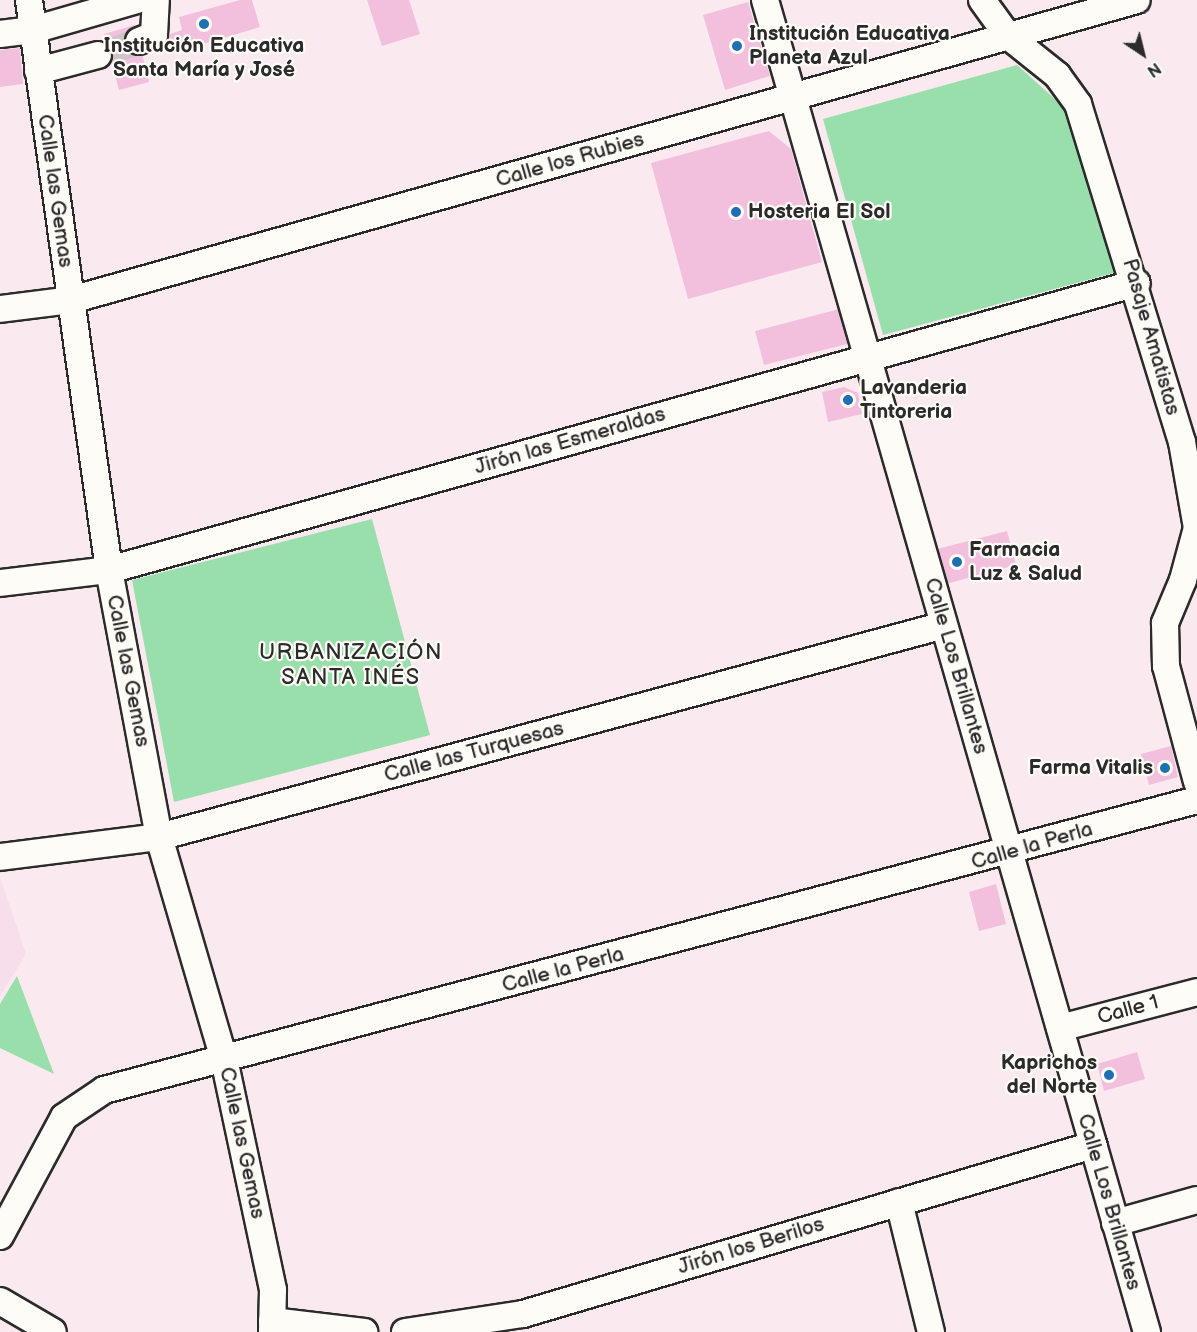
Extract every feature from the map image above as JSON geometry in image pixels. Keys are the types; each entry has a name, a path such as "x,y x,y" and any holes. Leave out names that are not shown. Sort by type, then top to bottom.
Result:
{"street":[{"name":"Calle las Gemas","path":"29,0 109,570 159,837 224,1059 273,1290 272,1327"},
{"path":"0,34 33,30 137,0"},
{"path":"139,41 154,35 156,0"},
{"name":"Calle Los Brillantes","path":"765,0 1147,1332"},
{"name":"Pasaje Amatistas","path":"982,0 1008,36 1057,75 1078,104 1137,284 1182,442 1197,528 1183,580 1165,623 1166,666 1197,782"},
{"name":"Calle los Rubies","path":"0,309 70,300 1137,0"},
{"path":"38,70 103,53 73,18"},
{"name":"Jirón las Esmeraldas","path":"0,583 109,570 1137,284"},
{"name":"Calle las Turquesas","path":"0,857 159,837 944,625"},
{"name":"Calle la Perla","path":"0,1236 64,1117 104,1090 1009,853 1197,800"},
{"name":"Calle 1","path":"1060,1028 1197,992"},
{"name":"Jirón los Berilos","path":"405,1332 523,1314 1093,1145"},
{"path":"1115,1223 1197,1200"},
{"path":"899,1202 931,1332"},
{"path":"0,1301 53,1332"},
{"path":"272,1327 364,1332"}],"shaded area":[{"path":"0,877 26,954 0,996"}],"green space":[{"path":"1017,65 1075,117 1121,271 883,335 823,119"},
{"path":"372,519 430,735 174,802 132,580"},
{"path":"17,976 54,1074 0,1048 0,1004"}],"building":[{"path":"240,0 252,0 260,27 169,54 164,36 182,30 179,17"},
{"path":"367,0 409,0 420,34 382,46"},
{"name":"Institución Educativa Planeta Azul","path":"748,2 770,76 725,90 703,15"},
{"path":"135,25 149,82 119,90 104,34"},
{"path":"20,48 23,84 0,87 0,50"},
{"name":"Hosteria El Sol","path":"769,131 791,149 822,262 688,299 651,163"},
{"path":"843,308 851,343 764,365 755,331"},
{"path":"844,387 858,393 862,414 828,422 822,392"},
{"path":"1007,531 1016,565 946,584 937,549"},
{"path":"1171,746 1178,777 1149,785 1141,754"},
{"path":"996,884 1006,924 979,931 969,892"},
{"path":"1137,1052 1145,1079 1104,1091 1097,1064"}],"tunnel":[{"path":"109,52 139,41"}],"place":[{"name":"Institución Educativa Santa María y José","path":"204,24"},
{"name":"Institución Educativa Planeta Azul","path":"737,46"},
{"name":"Hosteria El Sol","path":"736,212"},
{"name":"Lavanderia Tintoreria","path":"848,400"},
{"name":"Farmacia Luz & Salud","path":"957,562"},
{"name":"Farma Vitalis","path":"1165,768"},
{"name":"Kaprichos del Norte","path":"1109,1075"}],"district":[{"name":"URBANIZACIÓN SANTA INÉS","path":"351,664"}]}
